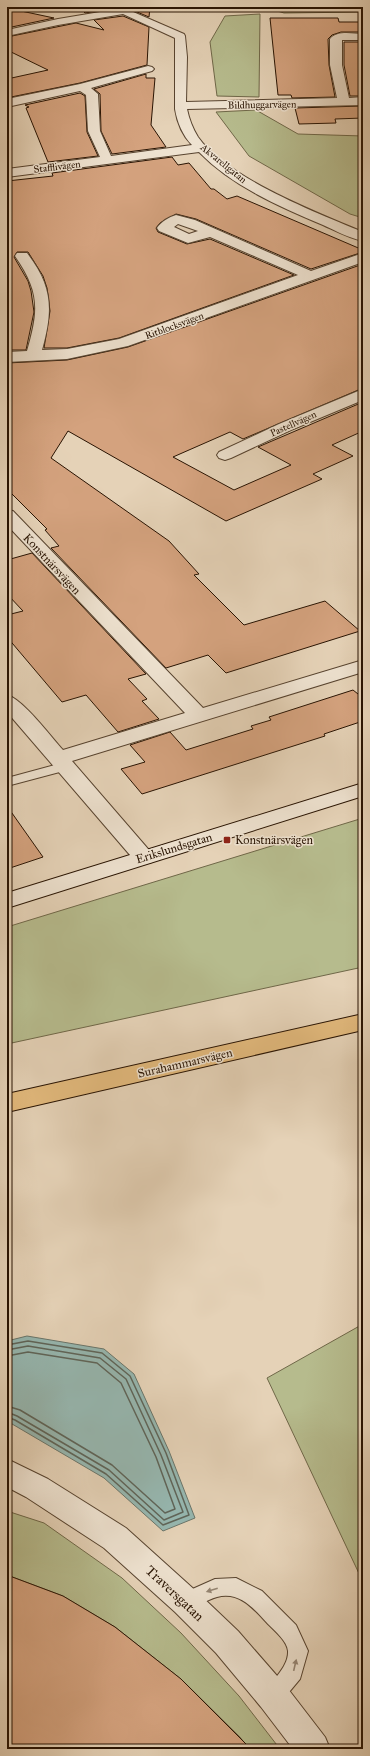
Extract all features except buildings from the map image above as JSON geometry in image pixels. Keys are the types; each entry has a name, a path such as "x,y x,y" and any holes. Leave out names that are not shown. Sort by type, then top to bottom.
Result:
{"main road":[{"name":"Surahammarsvägen","path":"7,1103 363,1022"}],"street":[{"path":"7,33 122,9"},
{"name":"Akvarellgatan","path":"122,9 180,36 182,50 178,91 184,121 190,133 202,148 229,170 273,198 363,237"},
{"path":"344,102 336,65 336,39 339,37 363,37"},
{"path":"7,103 82,87 148,69"},
{"path":"82,87 92,94 94,131 108,160"},
{"name":"Bildhuggarvägen","path":"181,106 363,101"},
{"name":"Stafflivägen","path":"7,173 202,148"},
{"path":"210,232 311,276"},
{"path":"22,256 36,276 42,296 41,327 32,356"},
{"name":"Ritblocksvägen","path":"7,357 67,354 123,343 363,257"},
{"name":"Pastellvägen","path":"225,454 363,394"},
{"name":"Konstnärsvägen","path":"7,515 198,716"},
{"path":"63,762 198,716 363,666"},
{"path":"7,701 63,762 144,857"},
{"name":"Erikslundsgatan","path":"7,901 363,789"},
{"name":"Traversgatan","path":"7,1472 37,1488 115,1538 186,1602 227,1642 273,1696 312,1749"}],"lane":[{"path":"7,782 63,762"},
{"path":"186,1602 215,1588 236,1587 255,1597 289,1632 298,1651 293,1672 273,1696"}],"green space":[{"path":"264,7 363,7 363,12 284,13"},
{"path":"260,14 259,97 217,96 210,42 225,16"},
{"path":"256,110 298,134 363,136 363,218 350,214 249,156 216,112"},
{"path":"363,818 363,967 7,1044 7,927"},
{"path":"363,1324 363,1582 267,1378"},
{"path":"7,1511 44,1523 122,1578 181,1633 239,1696 280,1749 249,1749 240,1737 181,1679 115,1627 63,1596 7,1575"}],"water":[{"path":"27,1336 104,1349 134,1374 169,1451 195,1518 163,1531 104,1478 7,1421 7,1341"}],"place":[{"name":"Konstnärsvägen","path":"227,840"}]}
